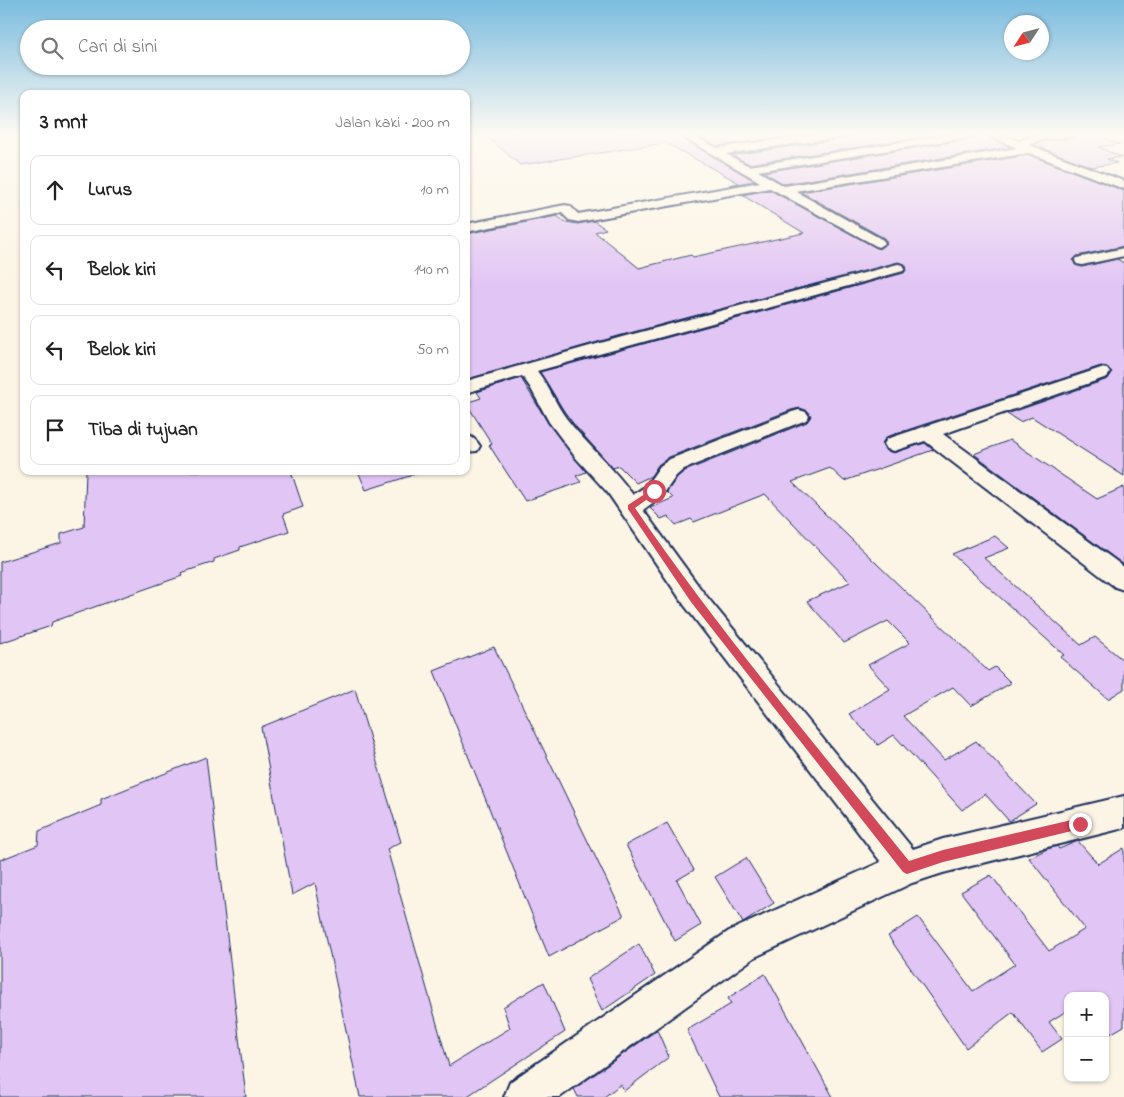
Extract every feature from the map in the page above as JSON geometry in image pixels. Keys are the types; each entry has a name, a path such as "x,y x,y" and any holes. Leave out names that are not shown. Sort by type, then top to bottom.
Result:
{"street":[{"path":"771,184 878,243"},
{"path":"470,227 565,209 574,218 578,218 794,184"},
{"path":"1082,261 1124,252"},
{"path":"470,386 818,288 898,268"},
{"path":"526,369 539,386 556,418 583,453 631,507 694,599 907,868"},
{"path":"894,444 1101,373"},
{"path":"631,507 654,491 668,471 677,464 799,416"},
{"path":"928,433 1124,580"},
{"path":"525,1097 742,944 907,868 943,856 1124,812"}],"building":[{"path":"849,184 1106,184 1124,191 1124,246 1077,256 1073,260 1075,265 1082,267 1117,259 1124,263 1124,476 1032,417 1020,422 1007,414 1108,379 1112,372 1107,367 1101,366 886,437 882,443 885,450 893,453 925,443 933,450 844,481 830,468 792,482 988,671 995,667 1011,683 971,706 953,687 903,716 944,760 976,741 1036,804 1009,821 985,794 962,810 894,735 878,745 849,714 890,689 868,665 910,643 888,621 844,643 807,601 850,582 765,494 694,522 691,519 676,525 668,516 661,519 650,508 673,498 667,492 677,477 685,471 807,422 811,416 808,411 800,408 791,410 669,457 658,465 651,476 636,483 619,466 613,468 576,427 540,372 904,273 907,269 905,264 898,262 622,335 470,378 470,233 557,216 565,222 578,224 594,221 606,229 595,232 639,268 691,255 693,257 804,233 742,195 770,190 879,249 887,243 884,238 801,192"},
{"path":"521,378 548,423 586,472 576,476 581,482 525,501 489,445 492,444 470,409 470,402 481,398 477,392"},
{"path":"1010,440 1097,499 1124,487 1124,565 974,454"},
{"path":"86,475 292,475 303,507 283,514 289,531 240,547 240,550 214,559 214,562 181,573 182,576 52,622 51,626 0,643 0,562 61,543 61,534 84,527"},
{"path":"360,475 413,475 366,490"},
{"path":"995,536 1009,548 984,558 1081,645 1095,637 1124,661 1124,689 1108,699 1060,657 1064,655 952,554"},
{"path":"494,647 624,916 549,957 434,671"},
{"path":"355,689 401,842 387,849 449,1066 510,1028 503,1007 544,982 565,1032 466,1097 360,1097 315,883 292,895 261,727"},
{"path":"206,757 246,1097 0,1097 0,860 38,845 39,831 101,805 101,799"},
{"path":"667,823 694,870 677,880 701,925 675,941 626,845"},
{"path":"1078,841 1098,864 1124,848 1124,1026 1109,1035 1109,992 1064,992 1064,1013 1049,1022 1062,1039 1042,1052 1013,1012 966,1048 888,936 918,917 973,991 1015,964 961,892 991,875 1049,951 1085,929 1029,858 1057,846 1059,849"},
{"path":"746,858 774,903 743,923 715,877"},
{"path":"639,944 655,975 602,1011 587,979"},
{"path":"765,974 833,1097 719,1097 687,1030 731,1004 728,998"},
{"path":"657,1030 669,1057 624,1091 621,1084 604,1097 578,1097 574,1089"}],"route":[{"path":"654,491 631,507 694,599 907,868 943,856 1080,824"}]}
